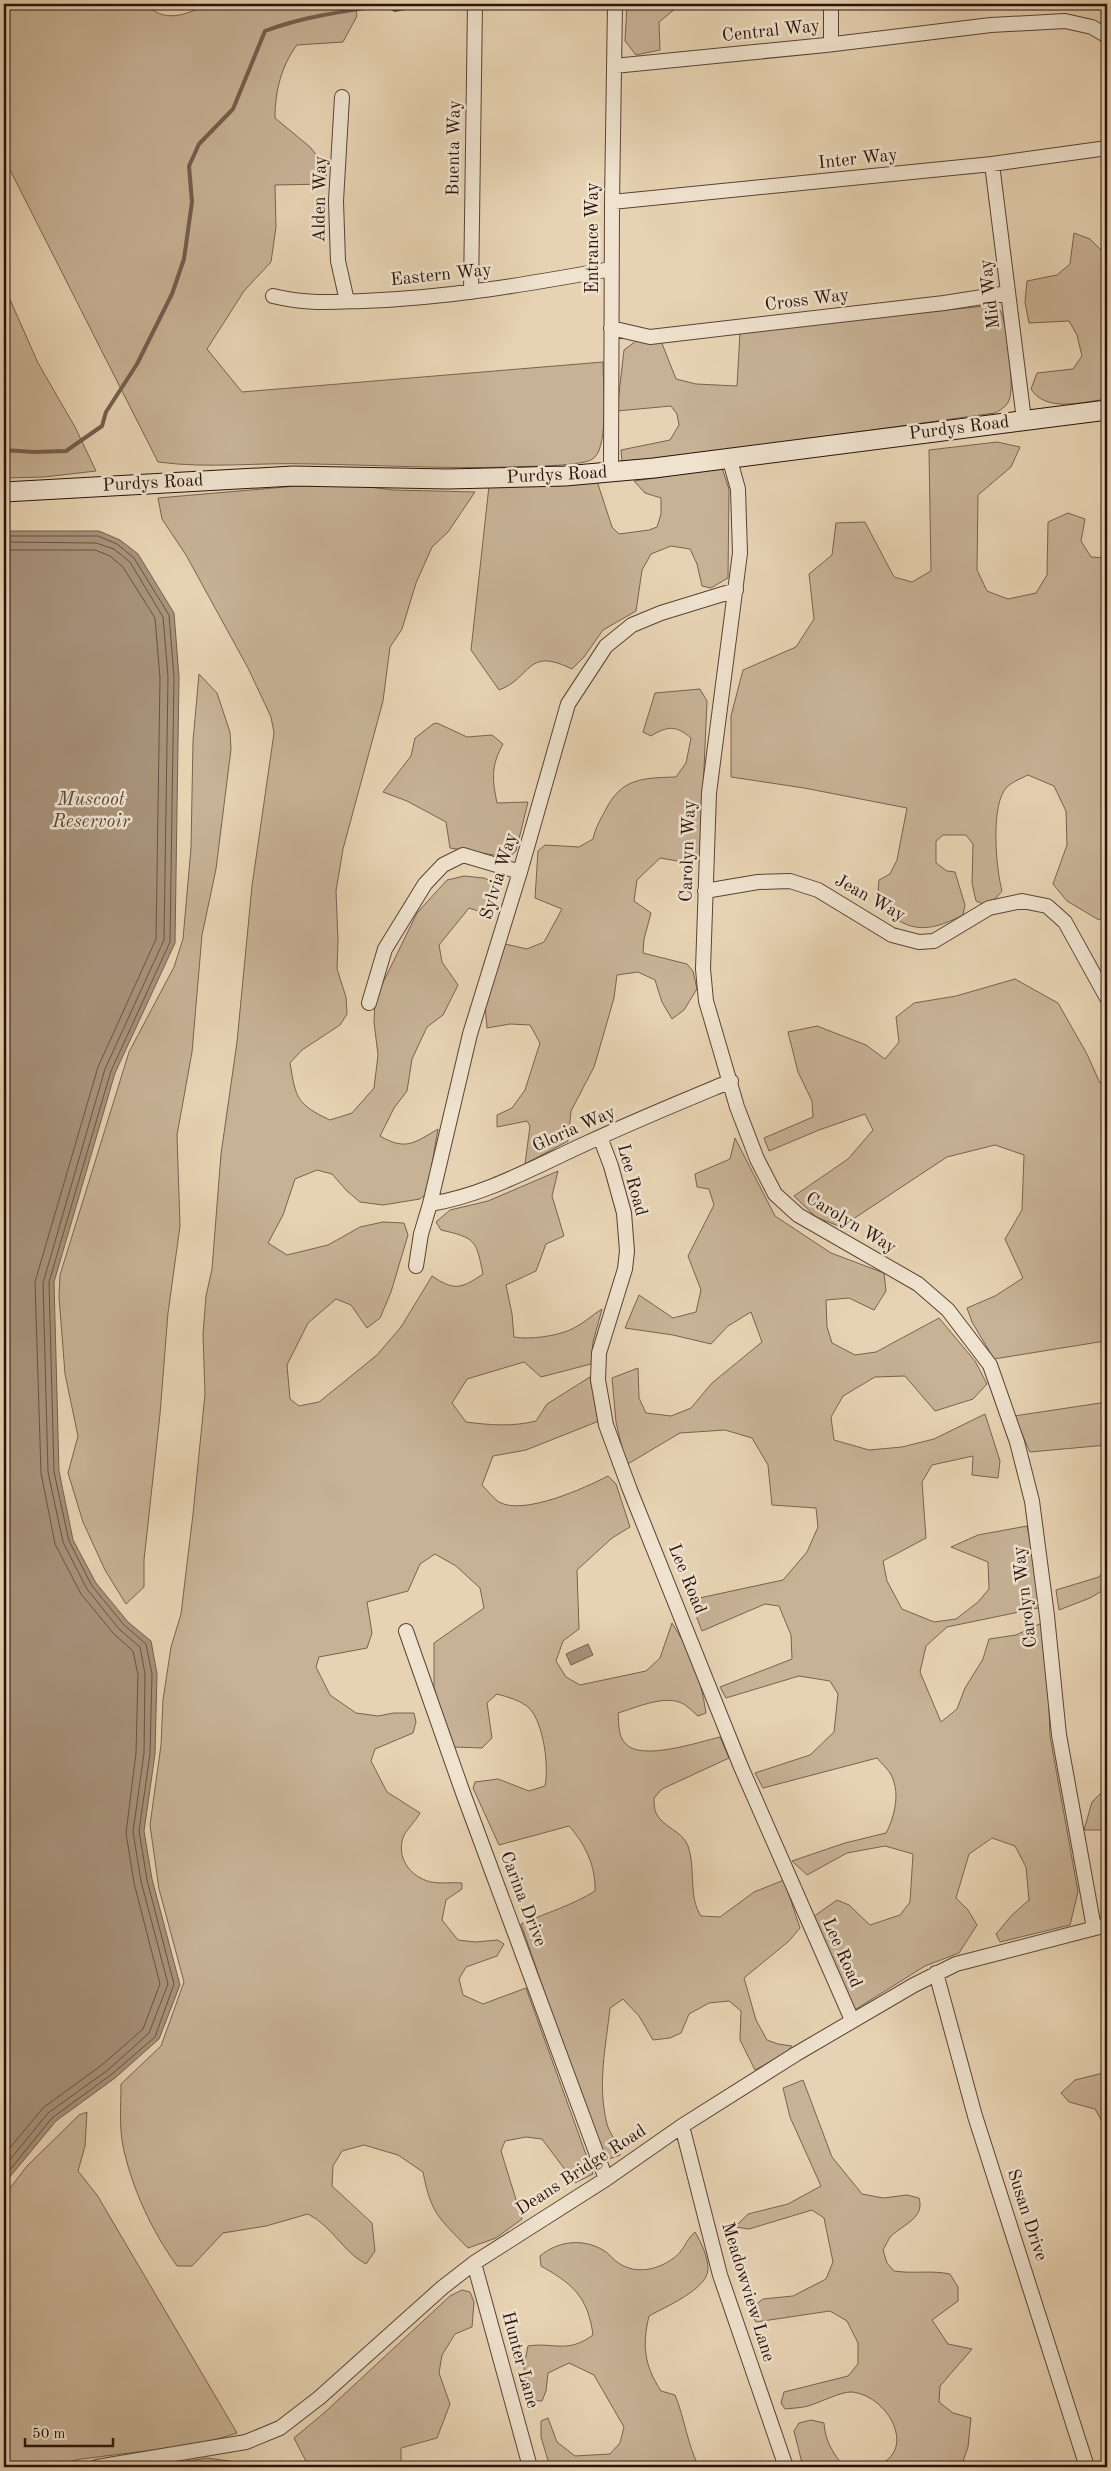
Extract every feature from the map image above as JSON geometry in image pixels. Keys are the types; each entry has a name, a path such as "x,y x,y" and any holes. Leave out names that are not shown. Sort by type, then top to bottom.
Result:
{"main road":[{"name":"Purdys Road","path":"11,491 293,476 484,479 611,472 1107,410"}],"street":[{"name":"Buenta Way","path":"471,292 475,4"},
{"name":"Entrance Way","path":"611,472 611,269 615,4"},
{"path":"831,4 831,44"},
{"name":"Central Way","path":"614,66 831,44 991,25 1065,20 1092,27 1107,36"},
{"name":"Alden Way","path":"342,97 336,201 338,261 347,301"},
{"name":"Inter Way","path":"612,202 992,164 1107,148"},
{"name":"Mid Way","path":"992,164 1024,420"},
{"name":"Eastern Way","path":"273,296 300,303 394,300 471,292 611,269"},
{"name":"Cross Way","path":"611,328 650,337 944,303 1008,293"},
{"name":"Carolyn Way","path":"730,457 738,490 740,553 709,794 703,969 706,1001 731,1080 737,1107 757,1160 775,1194 798,1215 918,1284 948,1310 990,1365 1017,1442 1032,1501 1047,1616 1059,1735 1101,1926"},
{"name":"Sylvia Way","path":"416,1266 421,1234 430,1204 470,1034 520,872 568,704 606,646 632,625 661,612 736,590"},
{"path":"369,1003 385,949 425,884 444,865 463,855 520,872"},
{"name":"Jean Way","path":"705,891 758,882 790,881 818,890 892,935 919,942 934,941 989,908 1022,901 1047,906 1065,922 1107,998"},
{"name":"Gloria Way","path":"430,1204 455,1200 488,1188 600,1136 731,1080"},
{"name":"Lee Road","path":"600,1136 611,1166 624,1213 627,1251 625,1269 599,1353 598,1387 606,1425 741,1768 852,2020"},
{"name":"Carina Drive","path":"406,1631 463,1793 606,2180"},
{"name":"Deans Bridge Road","path":"97,2467 228,2446 255,2440 272,2432 312,2404 474,2263 606,2180 682,2126 852,2020 936,1973 976,1957 1101,1926"},
{"name":"Susan Drive","path":"936,1973 975,2116 1086,2467"},
{"name":"Meadowview Lane","path":"682,2126 720,2275 786,2467"},
{"name":"Hunter Lane","path":"474,2263 530,2467"}],"shaded area":[{"path":"4,4 146,4 160,14 175,16 191,12 206,4 355,4 357,16 343,42 297,45 283,70 276,99 275,118 310,147 327,168 325,184 275,185 276,227 271,262 244,291 207,349 242,392 603,362 602,440 599,451 594,458 567,465 484,467 293,464 196,465 158,462 4,158"},
{"path":"627,4 681,4 659,22 660,50 636,55 625,41"},
{"path":"1074,233 1090,239 1107,256 1107,399 1055,404 1038,396 1031,389 1037,373 1073,369 1082,356 1077,335 1069,321 1029,323 1025,302 1027,281 1057,275 1070,264"},
{"path":"4,286 38,363 75,427 96,471 44,477 4,478"},
{"path":"994,305 1000,310 1003,317 1011,379 1008,403 995,413 669,458 622,461 621,450 670,440 679,425 677,414 671,406 617,411 624,350 636,341 661,341 676,379 696,384 737,386 740,332"},
{"path":"997,442 1020,447 1011,467 978,495 977,570 987,591 1008,599 1036,593 1047,575 1048,522 1068,513 1085,519 1081,541 1091,557 1107,558 1107,916 1099,920 1067,901 1053,884 1067,845 1066,811 1054,786 1028,775 1007,787 998,807 996,853 1002,891 995,899 983,904 976,901 972,883 973,844 966,835 943,835 936,841 936,863 947,871 955,872 965,905 963,915 938,925 917,927 897,920 877,902 879,880 890,874 897,860 907,808 804,788 731,777 731,716 743,670 796,647 814,619 809,574 832,555 836,523 865,522 894,577 912,582 931,571 929,450"},
{"path":"722,468 729,489 728,578 711,588 702,586 697,564 690,549 671,546 651,554 642,570 636,611 603,630 584,657 572,669 557,663 537,662 510,685 499,690 471,650 489,486 596,478 612,527 619,534 649,530 657,527 661,514 661,498 645,493 634,481"},
{"path":"354,485 393,490 475,492 448,532 432,547 416,583 402,629 390,647 383,701 343,849 336,891 337,969 346,997 347,1014 340,1025 302,1050 290,1063 296,1092 304,1104 330,1120 352,1113 374,1088 378,1055 374,1022 375,999 417,913 447,880 464,876 484,878 502,886 496,905 481,912 469,908 439,945 442,962 458,985 443,1015 427,1027 412,1059 407,1091 394,1108 380,1136 389,1141 403,1144 416,1141 438,1129 427,1193 420,1199 383,1205 360,1202 332,1174 317,1170 295,1179 283,1215 268,1243 287,1255 328,1245 360,1227 383,1222 404,1223 408,1235 391,1292 380,1318 367,1328 351,1305 336,1299 308,1323 287,1365 290,1399 299,1406 319,1402 377,1355 401,1327 432,1276 446,1284 458,1286 469,1283 483,1274 473,1242 461,1235 441,1230 436,1222 450,1210 488,1201 558,1171 552,1196 564,1236 546,1244 536,1271 506,1285 512,1314 514,1337 535,1338 566,1331 580,1325 602,1309 593,1342 591,1364 541,1377 524,1362 467,1379 452,1403 466,1422 501,1425 527,1423 536,1421 547,1404 590,1377 599,1421 526,1450 493,1456 482,1485 499,1502 523,1506 554,1499 608,1476 616,1484 630,1527 612,1538 577,1570 579,1629 563,1641 556,1661 566,1677 580,1685 646,1671 660,1658 672,1623 679,1634 694,1666 706,1713 698,1716 679,1702 664,1700 648,1703 618,1713 620,1733 625,1743 643,1751 670,1749 720,1737 729,1758 662,1789 654,1798 655,1810 659,1818 681,1836 688,1846 692,1864 693,1892 701,1916 720,1917 754,1892 784,1880 800,1928 789,1941 744,1978 756,2020 767,2040 792,2046 786,2053 755,2070 740,2040 741,2011 729,2001 709,2003 689,2014 681,2033 670,2038 653,2040 639,2016 623,1999 610,2008 602,2080 607,2124 620,2155 603,2161 521,1924 569,1905 595,1891 594,1873 585,1848 569,1826 499,1845 473,1788 475,1782 498,1779 529,1791 545,1786 546,1757 542,1734 529,1708 519,1701 497,1694 487,1703 492,1738 482,1748 454,1747 446,1731 434,1687 434,1643 484,1608 480,1588 456,1566 435,1554 420,1564 408,1591 367,1602 372,1633 367,1648 319,1657 316,1667 330,1695 356,1713 378,1716 394,1713 414,1713 416,1722 413,1733 375,1749 371,1761 387,1792 420,1813 404,1835 401,1851 403,1858 411,1871 423,1879 435,1883 462,1883 462,1889 446,1900 442,1920 458,1940 475,1942 498,1940 504,1944 497,1956 466,1967 459,1979 463,1995 483,2004 526,1988 593,2174 575,2183 542,2139 526,2137 505,2141 501,2151 522,2219 496,2238 468,2248 443,2222 433,2207 423,2172 398,2155 364,2145 342,2151 333,2166 332,2186 372,2223 375,2251 366,2264 351,2253 324,2225 308,2214 266,2226 223,2233 192,2266 177,2266 151,2224 137,2194 127,2162 123,2146 120,2115 121,2084 161,2046 184,1982 159,1889 150,1825 161,1745 163,1700 171,1647 181,1614 193,1514 205,1394 203,1334 206,1296 212,1269 221,1154 237,1042 252,886 274,733 271,717 248,668 186,555 162,519 158,498 297,486"},
{"path":"199,674 217,693 230,732 231,749 216,869 202,935 192,1052 177,1135 180,1226 168,1313 160,1414 144,1560 144,1587 126,1604 105,1570 83,1522 68,1473 78,1436 65,1374 59,1297 60,1275 129,1052 174,967 183,939 191,848 193,741"},
{"path":"700,689 707,701 700,860 689,863 660,858 637,880 634,901 651,913 644,939 643,953 687,964 693,971 697,989 684,1010 672,1019 662,1002 655,980 638,972 617,975 614,998 594,1067 571,1111 568,1141 525,1164 530,1126 527,1121 497,1127 497,1115 512,1108 525,1090 540,1043 530,1025 510,1024 487,1028 485,1005 505,944 527,949 544,942 562,909 535,898 538,851 545,845 579,847 593,839 611,800 626,786 643,779 676,777 686,763 691,738 681,731 671,728 651,736 643,732 655,693"},
{"path":"437,723 467,737 492,735 503,744 496,759 494,772 497,803 528,802 516,851 512,855 500,856 450,848 446,822 407,801 383,792 411,756 415,738"},
{"path":"1015,979 1058,1003 1087,1054 1100,1083 1107,1080 1107,1347 1105,1341 994,1359 972,1322 967,1308 995,1296 1023,1278 1005,1239 1022,1210 1024,1155 995,1145 947,1157 841,1227 816,1217 794,1196 848,1159 873,1130 865,1114 819,1130 769,1151 764,1138 813,1117 812,1101 798,1072 788,1032 817,1026 866,1045 885,1059 899,1042 896,1017 914,1003 956,996"},
{"path":"735,1138 775,1216 831,1253 884,1273 886,1291 874,1310 849,1298 826,1300 827,1327 832,1343 855,1355 876,1352 939,1318 975,1361 987,1384 973,1399 935,1411 905,1376 875,1377 843,1396 831,1417 834,1440 869,1450 902,1447 934,1439 985,1414 1000,1461 998,1478 972,1475 973,1456 932,1465 922,1482 926,1538 883,1561 887,1581 902,1609 934,1622 956,1619 978,1602 989,1589 988,1562 951,1547 978,1535 1027,1526 1043,1607 947,1627 926,1646 920,1672 941,1722 957,1709 965,1688 983,1659 989,1639 1016,1635 1046,1621 1050,1736 1078,1892 1070,1925 1000,1942 996,1934 1012,1915 1029,1900 1026,1867 1015,1846 992,1838 969,1854 956,1898 968,1910 977,1925 959,1953 925,1966 853,2011 813,1917 837,1900 849,1905 870,1925 900,1915 910,1902 913,1854 885,1846 847,1853 807,1875 792,1861 845,1843 886,1833 896,1803 893,1780 889,1771 877,1758 763,1788 755,1773 810,1755 834,1732 838,1694 830,1681 799,1676 726,1698 720,1687 792,1659 791,1635 779,1606 765,1604 702,1631 690,1600 783,1580 807,1552 818,1527 816,1508 772,1505 768,1465 752,1438 725,1430 680,1433 626,1465 616,1422 612,1378 638,1368 639,1398 646,1413 671,1416 691,1408 712,1383 762,1342 751,1312 728,1326 711,1344 673,1335 625,1328 639,1295 673,1318 696,1312 701,1290 688,1256 714,1205 709,1189 697,1187 695,1174 730,1159"},
{"path":"1107,1402 1107,1445 1030,1452 1014,1416"},
{"path":"1107,1567 1107,1588 1090,1598 1059,1610 1056,1590 1099,1577"},
{"path":"1107,1787 1107,1830 1084,1830 1092,1802"},
{"path":"1107,2072 1107,2130 1095,2109 1069,2102 1061,2093 1075,2080"},
{"path":"803,2080 832,2157 862,2194 883,2198 907,2195 919,2198 919,2211 916,2216 891,2236 883,2250 887,2263 894,2271 950,2274 958,2287 958,2301 932,2320 948,2344 972,2349 940,2386 939,2402 953,2413 971,2418 968,2447 961,2467 872,2467 886,2460 894,2451 897,2439 894,2426 888,2414 866,2396 848,2392 800,2408 785,2409 781,2403 784,2392 848,2376 858,2364 858,2343 847,2321 830,2311 756,2322 753,2317 754,2306 763,2299 793,2296 826,2279 833,2262 824,2218 812,2210 749,2229 735,2227 748,2214 788,2204 821,2186 790,2117 783,2088"},
{"path":"87,2112 85,2146 78,2171 97,2195 237,2433 201,2444 81,2459 48,2467 4,2467 4,2196 27,2166 79,2115"},
{"path":"695,2232 707,2260 708,2269 706,2276 694,2290 649,2316 645,2346 648,2363 655,2382 661,2391 675,2395 699,2467 550,2467 541,2437 541,2421 548,2418 557,2442 575,2456 610,2454 620,2443 624,2427 594,2375 569,2363 548,2373 546,2391 542,2401 528,2400 524,2367 528,2346 568,2346 584,2341 593,2335 591,2322 583,2301 562,2279 541,2266 540,2256 562,2244 587,2244 603,2250 618,2263 626,2267 646,2270 676,2257"},
{"path":"462,2290 470,2292 474,2302 472,2327 455,2334 442,2355 439,2373 450,2404 437,2438 401,2448 401,2467 309,2467 294,2438 324,2413 450,2296"},
{"path":"811,2420 824,2423 830,2446 844,2467 803,2467 794,2431 799,2423"},
{"path":"207,2458 243,2463 245,2467 151,2467"}],"water":[{"name":"Muscoot Reservoir","path":"4,531 99,531 120,540 138,554 174,613 179,677 175,943 115,1073 54,1282 59,1471 73,1540 96,1583 128,1622 151,1641 157,1674 155,1754 144,1831 152,1879 180,1985 159,2039 115,2078 56,2121 4,2184"},
{"path":"588,1644 593,1655 571,1665 566,1654"}],"waterway":[{"path":"4,450 34,452 66,451 102,426 106,412 137,364 172,294 184,259 192,202 189,166 199,144 233,109 265,31 295,21 341,12 388,5 395,10 424,4"}]}
